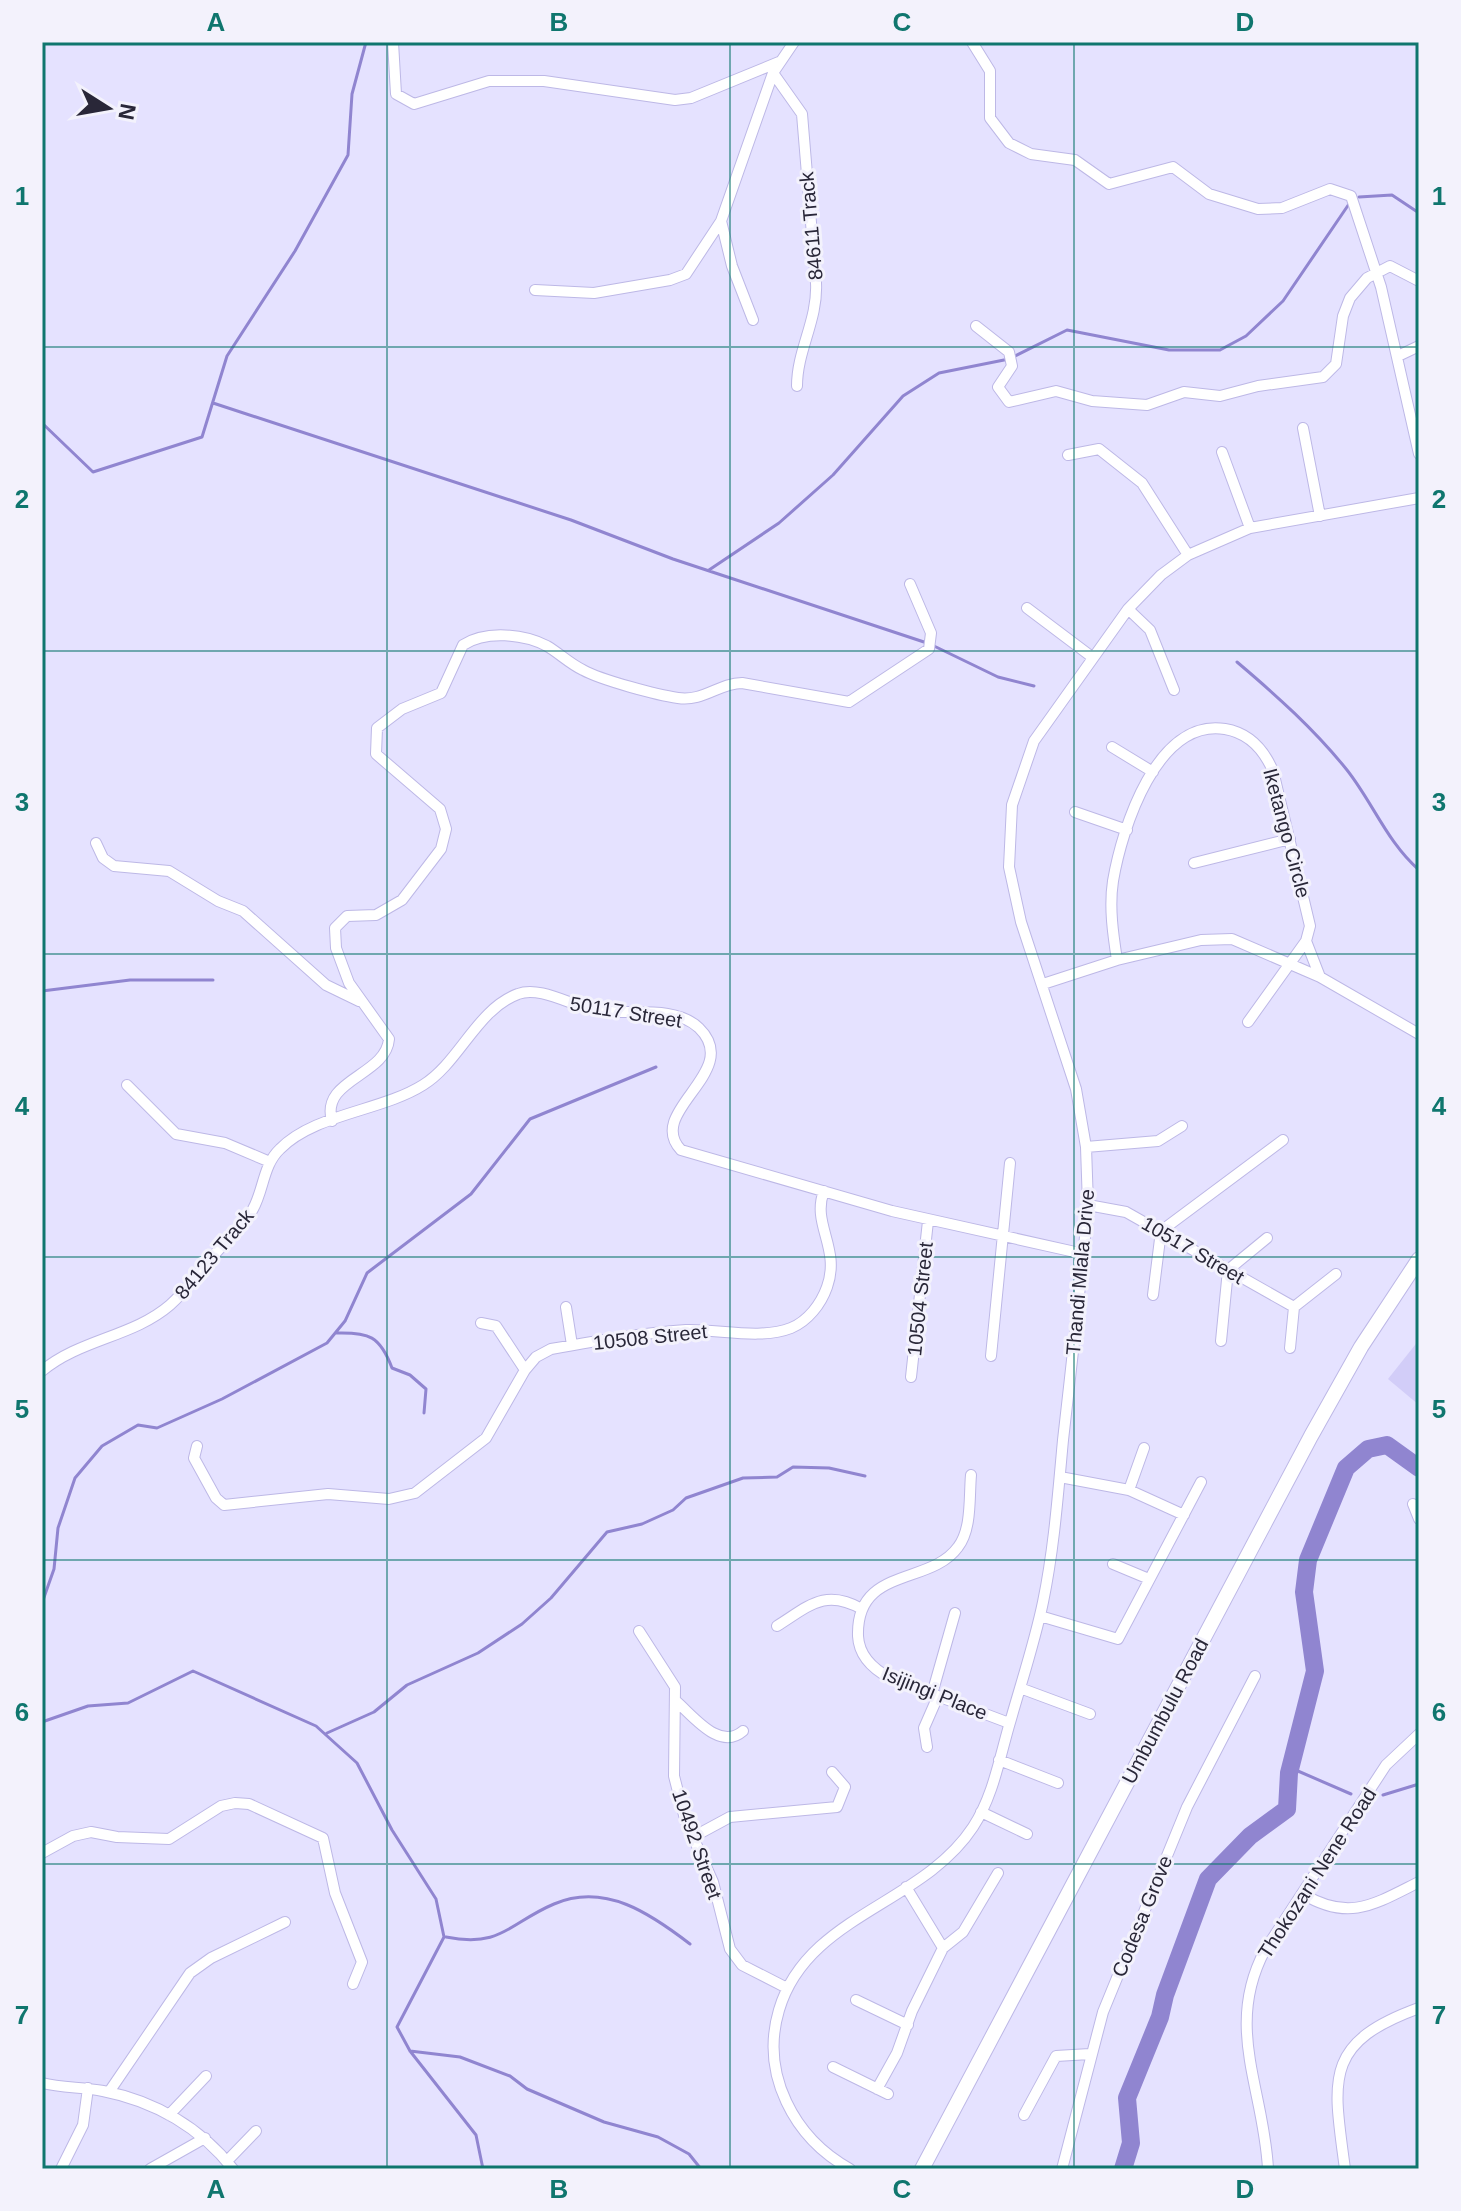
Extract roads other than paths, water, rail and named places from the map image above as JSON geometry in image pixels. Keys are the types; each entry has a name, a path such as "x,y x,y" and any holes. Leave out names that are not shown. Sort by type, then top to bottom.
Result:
{"main road":[{"name":"Umbumbulu Road","path":"922,2169 1311,1436 1361,1347 1419,1259"}],"street":[{"path":"393,42 396,94 414,104 489,81 544,81 675,100 691,98 779,62"},
{"path":"535,290 594,293 678,278 693,267 721,221 773,73 794,42"},
{"path":"972,42 990,71 990,118 1009,143 1031,154 1075,160 1109,184 1173,167 1209,194 1258,209 1282,208 1324,190 1346,193 1356,204 1377,273 1416,417 1419,454"},
{"name":"84611 Track","path":"773,73 802,114 816,283 817,305 799,358 797,386"},
{"path":"721,221 732,266 753,320"},
{"path":"976,326 1009,352 1012,366 998,387 1009,402 1056,391 1092,401 1141,405 1184,392 1229,395 1258,386 1327,375 1338,356 1345,307 1362,283 1394,267 1419,281"},
{"path":"1398,356 1419,346"},
{"path":"1303,428 1320,516"},
{"path":"1068,455 1099,449 1134,474 1188,555"},
{"path":"1222,452 1250,528"},
{"name":"Thandi Mlala Drive","path":"843,2167 803,2129 782,2092 775,2040 787,1988 820,1945 952,1853 981,1812 1040,1616 1060,1477 1088,1205 1086,1147 1076,1089 1011,883 1008,841 1012,805 1034,741 1128,609 1161,575 1188,555 1250,528 1419,498"},
{"path":"332,1121 329,1111 334,1097 379,1059 389,1046 387,1034 359,1001 336,948 338,922 347,916 376,915 393,909 433,862 441,849 446,829 440,809 376,754 377,728 402,709 441,693 466,643 496,636 524,638 548,647 586,672 675,698 695,699 726,685 742,683 849,702 929,649 931,633 910,584"},
{"path":"1027,608 1092,657"},
{"path":"1128,609 1150,630 1174,690"},
{"name":"Iketango Circle","path":"1117,960 1112,894 1127,830 1167,749 1185,735 1220,728 1239,733 1256,745 1269,761 1309,917 1306,941"},
{"path":"1112,747 1153,772"},
{"path":"1075,812 1127,830"},
{"path":"1194,863 1290,839"},
{"path":"96,843 103,858 114,866 169,871 218,901 243,911 326,985 359,1001"},
{"path":"1043,984 1117,960 1222,938 1252,944 1287,965 1320,977 1419,1034"},
{"path":"1248,1022 1306,941"},
{"path":"1306,941 1320,977"},
{"name":"50117 Street","path":"403,1095 445,1068 464,1039 515,994 539,993 600,1012 671,1015 697,1026 707,1040 710,1055 707,1072 672,1125 672,1139 676,1145 687,1152 824,1191"},
{"path":"127,1085 176,1134 225,1143 270,1162"},
{"name":"84123 Track","path":"42,1371 69,1352 139,1325 172,1303 251,1213 270,1162 286,1143 332,1121 403,1095"},
{"path":"1086,1147 1158,1141 1182,1126"},
{"path":"1153,1295 1156,1248 1161,1231 1283,1140"},
{"path":"991,1356 1010,1163"},
{"path":"824,1191 928,1221 1084,1254"},
{"name":"10508 Street","path":"197,1446 194,1458 216,1498 224,1505 328,1494 377,1499 406,1497 423,1488 486,1438 525,1370 543,1352 572,1345 689,1330 779,1331 802,1322 821,1300 830,1275 832,1252 819,1206 824,1191"},
{"name":"10517 Street","path":"1088,1205 1126,1212 1294,1307"},
{"name":"10504 Street","path":"911,1377 928,1221"},
{"path":"1221,1341 1228,1270 1267,1238"},
{"path":"1290,1348 1294,1307 1336,1274"},
{"path":"566,1307 572,1345"},
{"path":"481,1323 496,1326 525,1370"},
{"path":"1129,1490 1144,1448"},
{"path":"777,1626 826,1598 841,1599 862,1609 869,1598 889,1582 943,1559 956,1550 967,1522 971,1475"},
{"path":"1060,1477 1129,1490 1184,1515"},
{"path":"1040,1616 1116,1640 1201,1482"},
{"path":"1413,1504 1419,1519"},
{"path":"1113,1564 1149,1579"},
{"name":"Isijingi Place","path":"862,1609 858,1637 868,1662 890,1678 1009,1723"},
{"path":"927,1747 924,1728 955,1613"},
{"name":"10492 Street","path":"639,1631 671,1678 677,1702 672,1762 681,1806 713,1882 736,1959 787,1988"},
{"name":"Codesa Grove","path":"1062,2169 1090,2054 1187,1807 1255,1676"},
{"path":"1020,1688 1090,1714"},
{"path":"677,1702 722,1737 732,1738 743,1731"},
{"name":"Thokozani Nene Road","path":"1268,2169 1246,2039 1245,2012 1259,1962 1386,1765 1419,1734"},
{"path":"999,1760 1058,1783"},
{"path":"693,1837 730,1817 837,1807 845,1787 832,1772"},
{"path":"42,1853 73,1836 91,1832 117,1837 169,1839 221,1806 249,1804 323,1838 335,1893 362,1962 359,1977 353,1984"},
{"path":"981,1812 1027,1834"},
{"path":"833,2067 882,2091 943,1948 963,1932 998,1873"},
{"path":"1303,1894 1331,1908 1361,1909 1419,1882"},
{"path":"906,1887 943,1948"},
{"path":"109,2092 190,1973 211,1958 285,1922"},
{"path":"856,2000 908,2025"},
{"path":"1345,2169 1336,2100 1339,2075 1347,2052 1373,2027 1419,2008"},
{"path":"1024,2115 1056,2056 1063,2053 1090,2054"},
{"path":"169,2115 206,2076"},
{"path":"42,2083 109,2092 169,2115 205,2138 230,2165 256,2131"},
{"path":"61,2169 83,2125 88,2088"},
{"path":"150,2169 205,2138"}],"waterway":[{"path":"42,423 93,472 202,437 227,356 295,251 348,155 352,94 366,42"},
{"path":"1359,197 1392,195 1419,213"},
{"path":"1013,357 1067,330 1169,350 1220,350 1246,336 1283,301 1351,201"},
{"path":"709,570 779,523 833,475 903,396 939,373 1009,359"},
{"path":"213,403 571,520 673,559 927,643"},
{"path":"934,646 998,677 1034,686"},
{"path":"1237,662 1295,713 1335,755 1389,835 1419,870"},
{"path":"42,991 130,980 213,980"},
{"path":"42,1603 54,1569 58,1528 75,1478 102,1446 138,1425 157,1428 222,1399 327,1343 345,1321 367,1273 471,1194 530,1119 656,1067"},
{"path":"336,1333 365,1335 378,1343 392,1368 410,1375 426,1389 424,1413"},
{"path":"1123,2169 1131,2143 1127,2098 1160,2017 1165,1995 1208,1879 1250,1836 1287,1809 1289,1773 1315,1671 1304,1592 1308,1560 1346,1468 1368,1449 1387,1445 1419,1468"},
{"path":"327,1733 374,1712 407,1685 478,1653 522,1624 551,1598 607,1532 642,1524 673,1510 686,1498 743,1478 777,1477 793,1467 829,1468 865,1476"},
{"path":"42,1722 88,1706 128,1703 193,1671 316,1726 357,1763 392,1830 436,1899 444,1937 397,2027 410,2051 476,2135 483,2169"},
{"path":"1291,1768 1351,1794"},
{"path":"1383,1795 1419,1784"},
{"path":"446,1937 465,1940 493,1936 554,1904 591,1897 609,1899 643,1912 690,1944"},
{"path":"410,2051 460,2057 510,2076 527,2089 604,2122 658,2137 689,2154 701,2169"}]}
